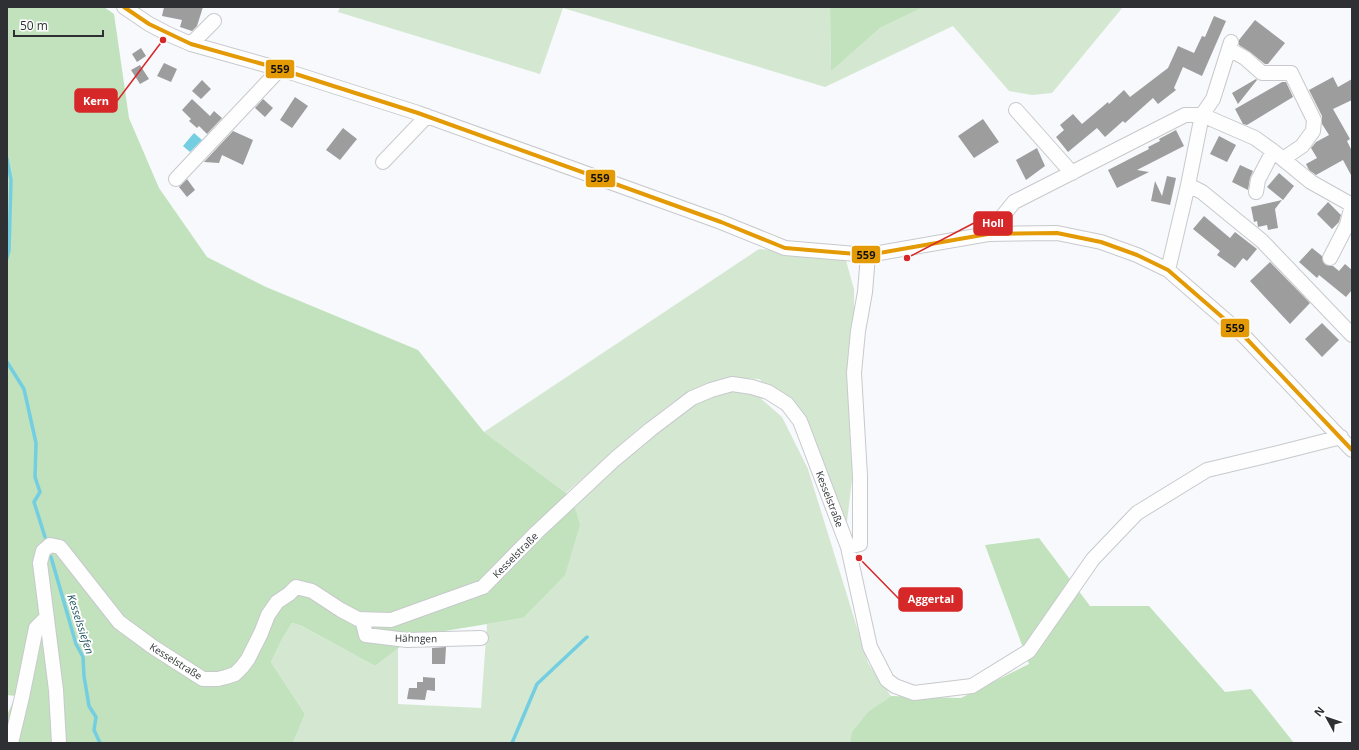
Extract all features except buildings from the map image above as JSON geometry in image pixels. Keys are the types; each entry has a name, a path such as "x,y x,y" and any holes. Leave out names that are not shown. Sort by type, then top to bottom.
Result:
{"street":[{"path":"124,7 149,24 191,44 280,69 427,116 721,222 785,248 868,255 988,234 1057,233 1101,242 1168,270 1244,336 1352,450"},
{"path":"191,44 214,21"},
{"path":"1168,270 1188,186 1202,115 1213,99 1230,46 1262,73 1291,73 1314,120 1313,131 1302,146 1278,155 1258,180 1256,192"},
{"path":"176,179 280,69"},
{"path":"1016,110 1072,173"},
{"path":"988,234 1014,202 1185,115 1202,115 1255,138 1311,182 1352,205 1347,225 1330,258"},
{"path":"383,162 427,116"},
{"path":"1188,186 1202,192 1262,242 1352,335"},
{"name":"Kesselstraße","path":"59,743 56,690 40,563 43,551 50,546 60,547 119,622 153,647 203,679 218,679 235,674 242,667 248,659 268,616 277,602 296,587 312,591 358,619 391,620 483,587 537,532 615,459 651,429 692,398 711,390 732,384 752,387 768,392 787,404 800,421 848,546 860,544 860,476 854,373 858,331 865,292 868,255"},
{"path":"848,546 870,647 887,680 894,686 914,693 972,686 1029,651 1093,559 1137,513 1207,470 1341,437"},
{"path":"11,743 36,628 47,617"},
{"name":"Hähngen","path":"362,619 366,635 407,640 481,638"}],"green space":[{"path":"7,7 104,7 114,14 129,118 159,188 207,257 266,287 418,350 484,432 566,493 574,505 580,525 565,575 523,618 414,636 375,666 302,626 292,623 271,662 305,714 293,743 7,743 7,715 16,696 7,695"},
{"path":"340,7 830,7 831,70 880,28 924,7 1123,7 1052,93 1032,95 1009,91 953,26 825,87 563,8 540,74 338,12"},
{"path":"830,7 924,7 880,28 831,71"},
{"path":"759,249 845,257 854,289 855,455 846,530 795,408 759,379 729,378 698,388 673,402 637,430 566,493 484,432"},
{"path":"736,390 758,396 782,417 808,469 868,663 891,696 871,711 860,722 852,735 850,743 293,743 305,714 271,662 292,623 302,626 375,666 398,648 398,704 481,708 487,624 523,618 574,505 657,432 695,404 715,395"},
{"path":"1039,538 1090,606 1149,606 1225,692 1251,689 1294,743 850,743 852,732 868,712 891,696 961,698 1029,664 985,545"}],"water":[{"path":"194,133 202,140 190,152 183,146"}],"waterway":[{"name":"Kesselssiefen","path":"7,159 11,180 9,250 7,258"},
{"name":"Kesselssiefen","path":"7,362 24,389 36,443 35,477 40,492 34,502 45,537"},
{"name":"Kesselssiefen","path":"51,557 76,644 83,657 84,676 89,706 96,717 94,730 100,743"},
{"path":"512,743 537,684 587,637"}],"transit line":[{"name":"559","path":"124,7 149,24 191,44 280,69 418,113 721,222 785,248 868,255 988,234 1057,233 1101,242 1137,255 1168,270 1244,336 1352,450"}],"place":[{"name":"Kern","path":"163,40"},
{"name":"Holl","path":"907,258"},
{"name":"Aggertal","path":"859,558"}]}
